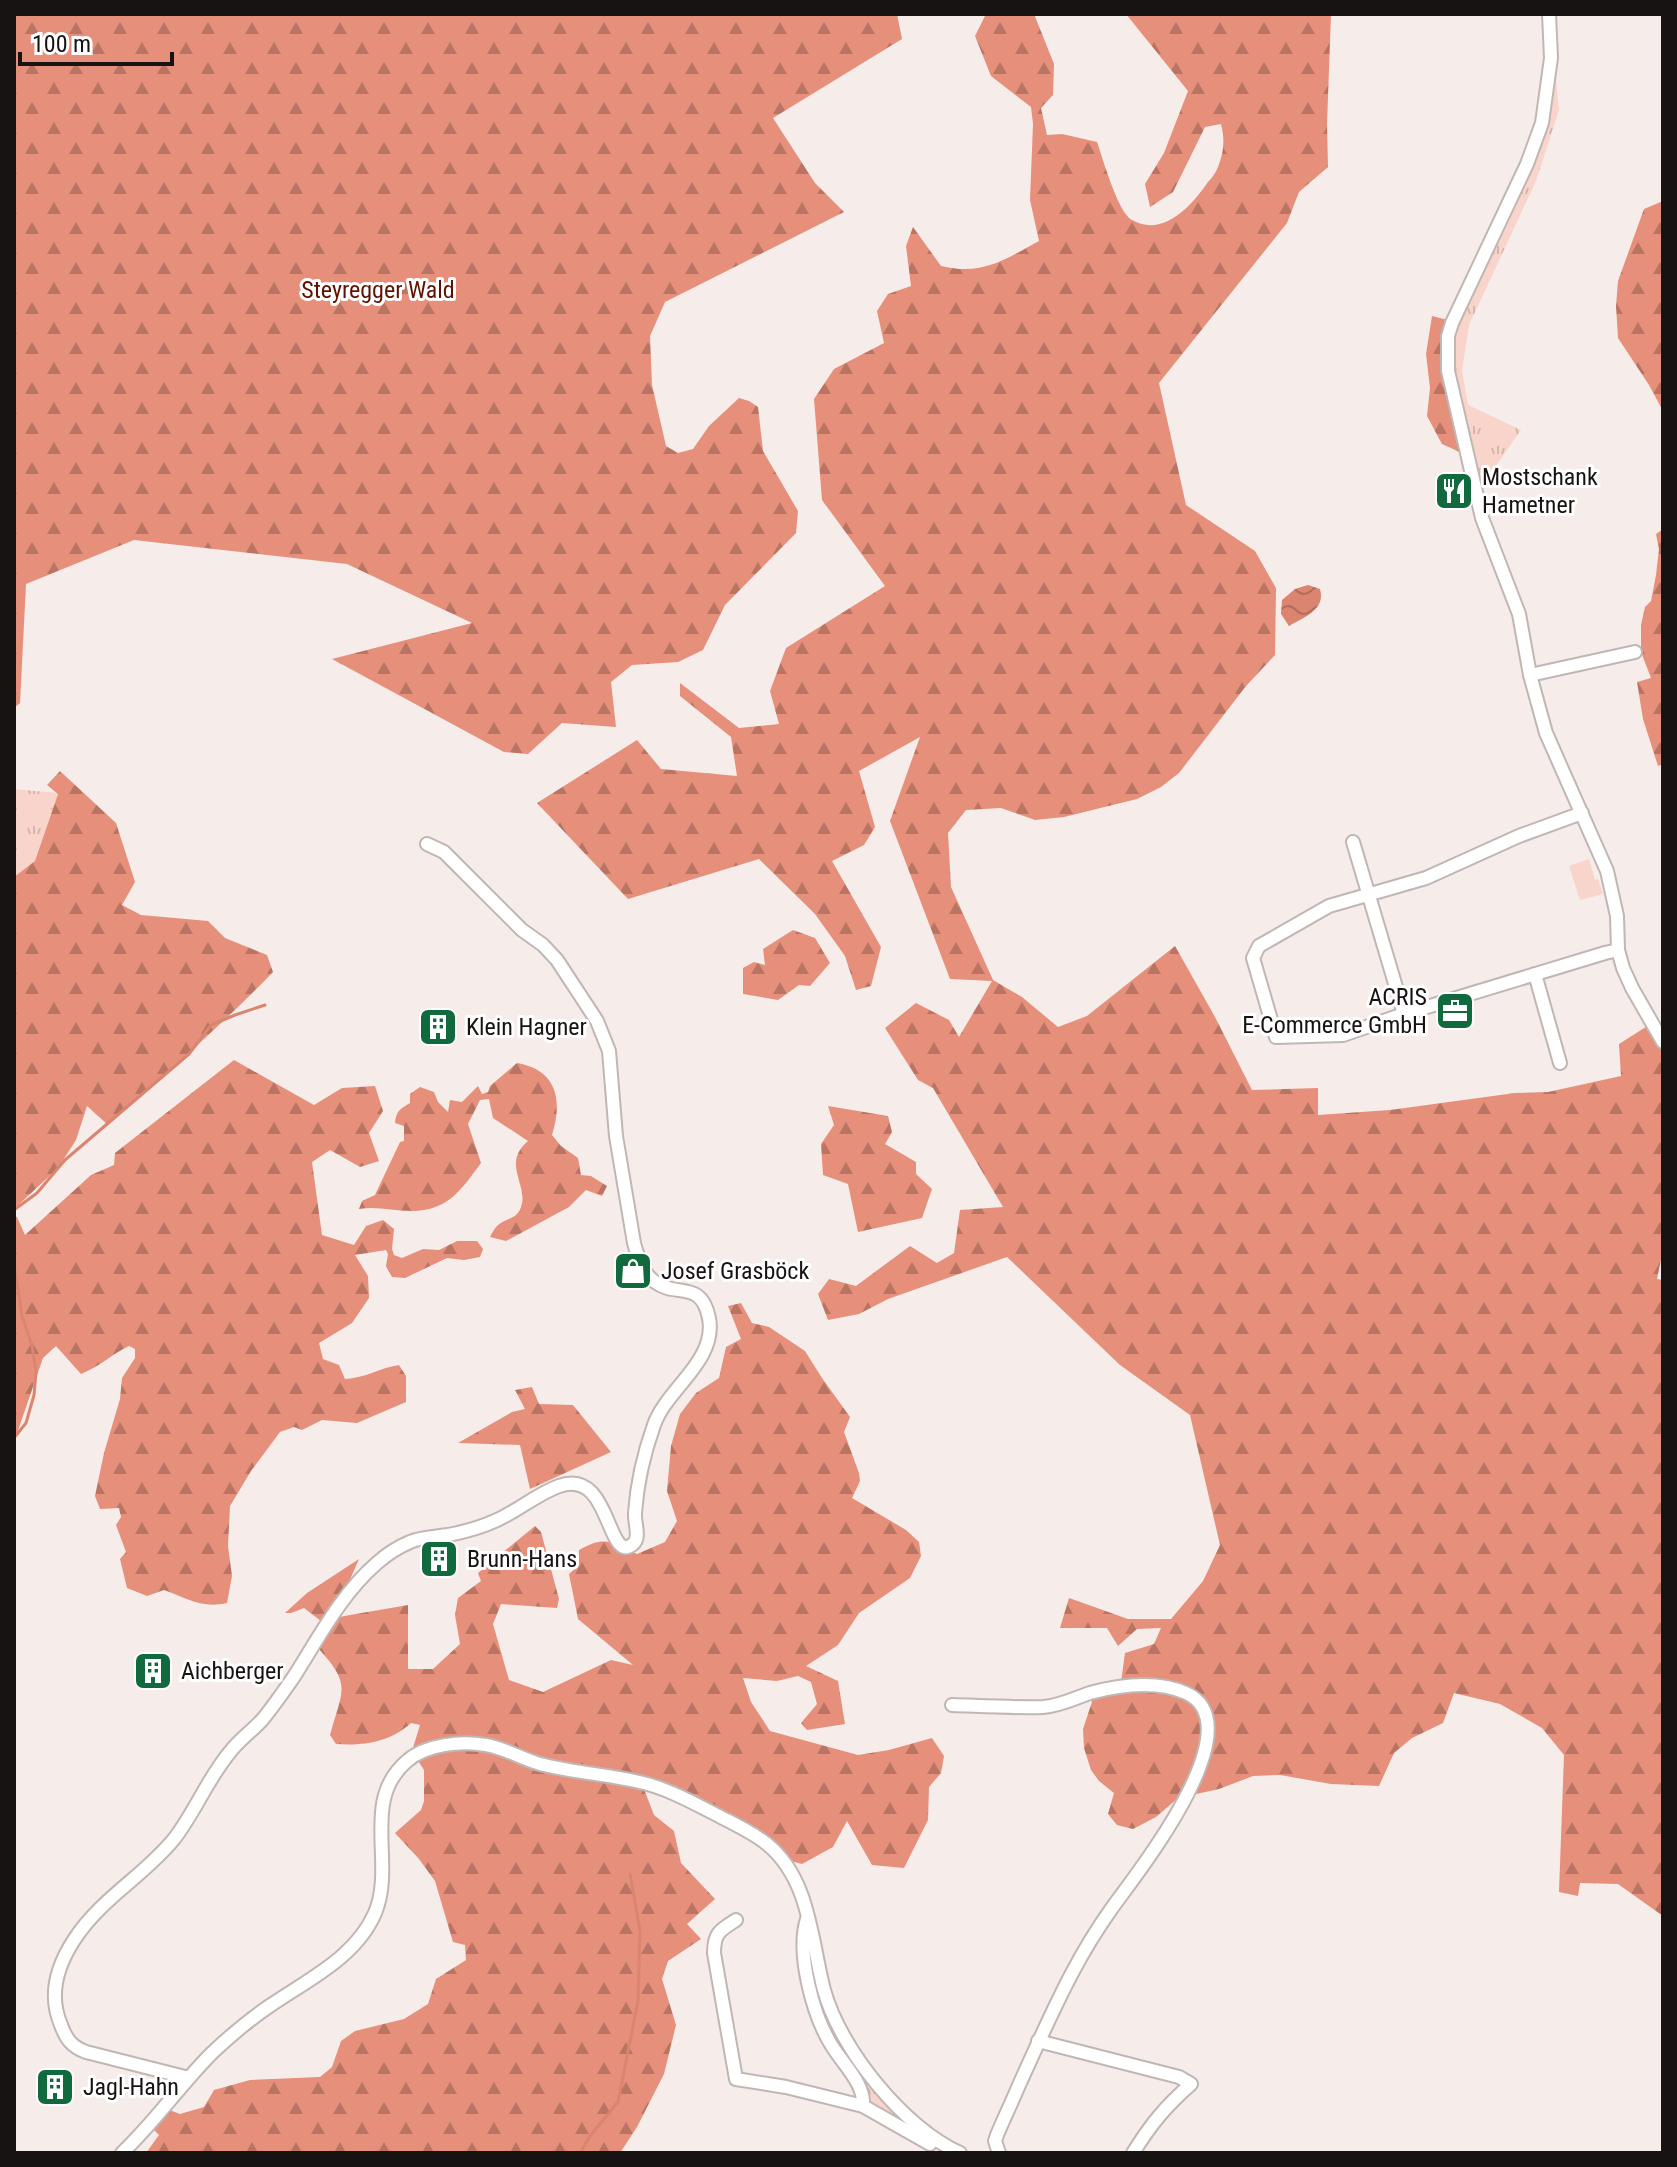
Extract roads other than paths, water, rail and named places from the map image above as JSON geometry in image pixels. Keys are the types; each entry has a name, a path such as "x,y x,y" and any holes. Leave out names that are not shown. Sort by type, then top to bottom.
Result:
{"street":[{"path":"1549,14 1551,58 1542,123 1527,164 1452,323 1447,355 1476,497 1519,614 1530,675 1546,733 1607,871 1617,916 1618,950 1632,988 1663,1042"},
{"path":"1530,675 1635,652"},
{"path":"1582,813 1519,836 1428,878 1329,906 1259,946 1253,958 1276,1037 1339,1036 1618,950"},
{"path":"1353,842 1404,1014"},
{"path":"189,2078 86,2052 69,2041 57,2016 54,1987 63,1959 85,1922 174,1838 230,1751 263,1719 342,1603 375,1564 409,1542 451,1535 496,1521 540,1495 570,1483 586,1486 592,1491 616,1540 627,1547 632,1545 637,1535 634,1519 639,1484 654,1426 670,1396 705,1350 709,1336 709,1320 700,1299 691,1291 658,1285 644,1271 639,1258 616,1136 609,1051 597,1021 557,960 543,945 522,930 444,852 427,844"},
{"path":"1535,974 1560,1063"},
{"path":"952,1705 1046,1707 1090,1693 1122,1686 1146,1685 1173,1688 1190,1695 1205,1714 1208,1726 1200,1762 1185,1798 1150,1856 1083,1953 1038,2041 997,2135 995,2141 999,2153"},
{"path":"122,2153 189,2078 242,2026 355,1944 371,1921 380,1897 383,1879 381,1812 388,1787 404,1763 416,1754 457,1744 487,1745 538,1764 634,1780 676,1794 747,1830 767,1844 779,1855 801,1893 825,1992 845,2037 894,2104 944,2146 960,2153"},
{"path":"808,1916 803,1940 811,1995 830,2044 862,2092 863,2106"},
{"path":"736,1920 723,1928 714,1941 714,1953 736,2079 786,2087 863,2106 933,2146 944,2146"},
{"path":"1038,2041 1179,2077 1191,2084 1166,2106 1133,2153"}],"water":[{"path":"1308,585 1320,589 1320,602 1312,612 1289,626 1281,614 1282,600 1295,589"}],"waterway":[{"path":"14,1210 37,1193 65,1160 189,1054 211,1025 265,1005"},
{"path":"14,1264 22,1316 32,1346 36,1372 34,1395 26,1423 14,1438"},
{"path":"580,2153 618,2102 638,2001 640,1930 630,1874"}],"place":[{"name":"Mostschank Hametner","path":"1454,491"},
{"name":"ACRIS E-Commerce GmbH","path":"1455,1011"},
{"name":"Klein Hagner","path":"438,1027"},
{"name":"Josef Grasböck","path":"633,1271"},
{"name":"Brunn-Hans","path":"439,1559"},
{"name":"Aichberger","path":"153,1671"},
{"name":"Jagl-Hahn","path":"55,2087"}],"park label":[{"name":"Steyregger Wald","path":"378,290"}]}
